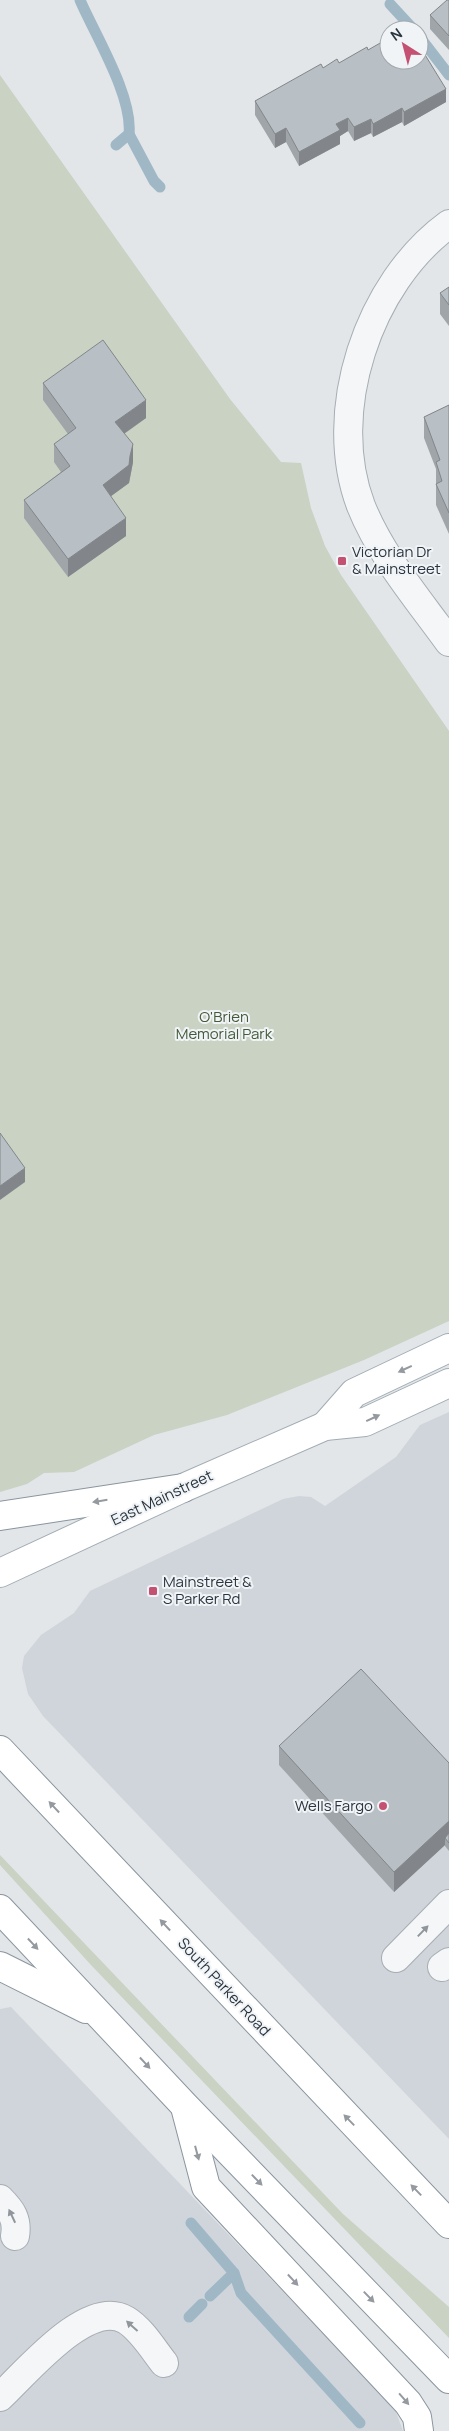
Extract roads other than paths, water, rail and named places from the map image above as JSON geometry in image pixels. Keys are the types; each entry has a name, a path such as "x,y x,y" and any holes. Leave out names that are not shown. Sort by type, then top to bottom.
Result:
{"main road":[{"name":"East Mainstreet","path":"325,1426 354,1393 449,1348"},
{"name":"East Mainstreet","path":"0,1573 183,1488 325,1426 365,1422 449,1383"},
{"path":"0,1516 183,1488"},
{"name":"South Parker Road","path":"0,1750 449,2224"},
{"path":"0,1909 185,2106 449,2379"},
{"path":"0,1966 102,2016"},
{"path":"185,2106 206,2187 408,2402 417,2416 419,2431"}],"street":[{"path":"449,224 428,242 403,271 384,299 361,348 353,384 349,423 350,457 362,508 383,549 449,642"},
{"path":"396,1958 449,1904"},
{"path":"0,2199 14,2215 17,2228 15,2236"},
{"path":"0,2397 75,2327 102,2316 115,2316 126,2320 164,2363"}],"waterway":[{"path":"80,0 112,66 125,102 129,119 129,134 116,145"},
{"path":"390,4 405,20"},
{"path":"429,49 449,75"},
{"path":"129,134 154,181 160,187"},
{"path":"191,2223 234,2273 241,2293 360,2423"},
{"path":"210,2296 234,2273"},
{"path":"189,2317 202,2304"}],"place":[{"name":"Victorian Dr & Mainstreet","path":"342,561"},
{"name":"Mainstreet & S Parker Rd","path":"153,1591"},
{"name":"Wells Fargo","path":"383,1806"}],"park label":[{"name":"O'Brien Memorial Park","path":"224,1026"}]}
